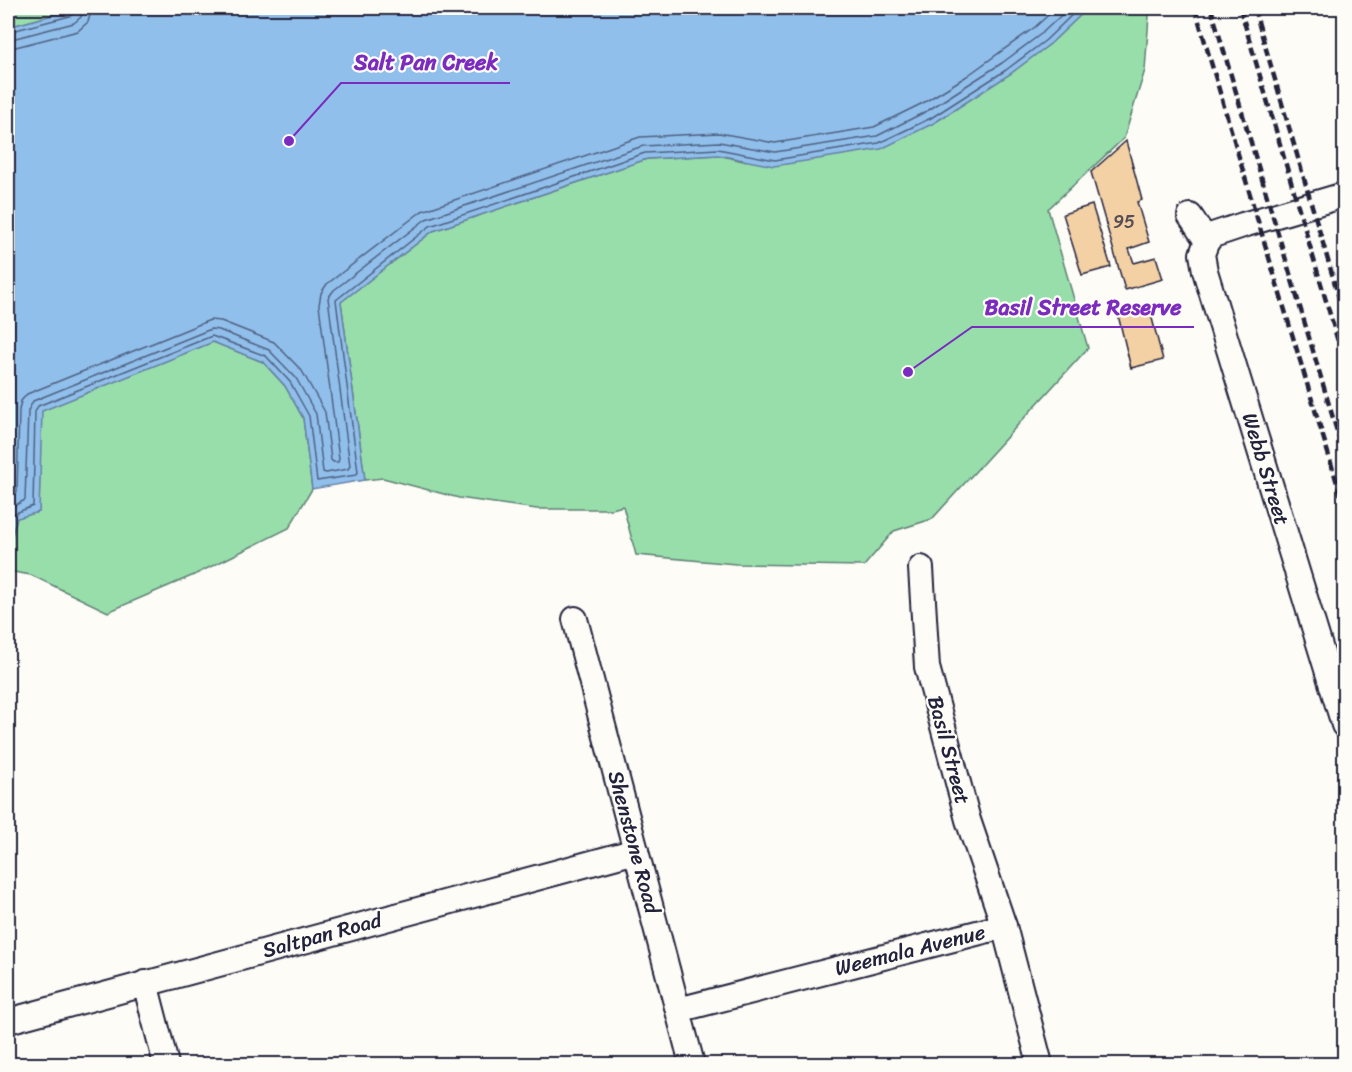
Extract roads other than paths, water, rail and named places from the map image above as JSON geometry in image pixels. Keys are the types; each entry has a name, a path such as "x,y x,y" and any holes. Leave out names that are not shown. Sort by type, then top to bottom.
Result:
{"street":[{"path":"1190,216 1207,241 1213,236 1243,225 1344,195"},
{"name":"Webb Street","path":"1207,241 1202,254 1205,271 1344,725"},
{"name":"Basil Street","path":"921,568 927,667 968,820 1004,926"},
{"name":"Shenstone Road","path":"575,619 692,1065"},
{"name":"Saltpan Road","path":"8,1021 636,851"},
{"name":"Weemala Avenue","path":"678,1010 1004,926 1040,1065"},
{"path":"145,983 166,1065"}],"water":[{"path":"79,8 1088,8 1050,44 1010,74 934,123 881,149 774,166 718,155 647,159 433,231 341,302 365,480 312,489 303,418 285,386 263,362 213,342 42,411 39,512 17,518 8,548 8,27"}],"railway":[{"path":"1195,8 1344,506"},
{"path":"1211,8 1344,455"},
{"path":"1240,8 1344,362"},
{"path":"1254,8 1344,315"}],"place":[{"name":"Salt Pan Creek","path":"289,141"},
{"name":"Basil Street Reserve","path":"908,372"}]}
